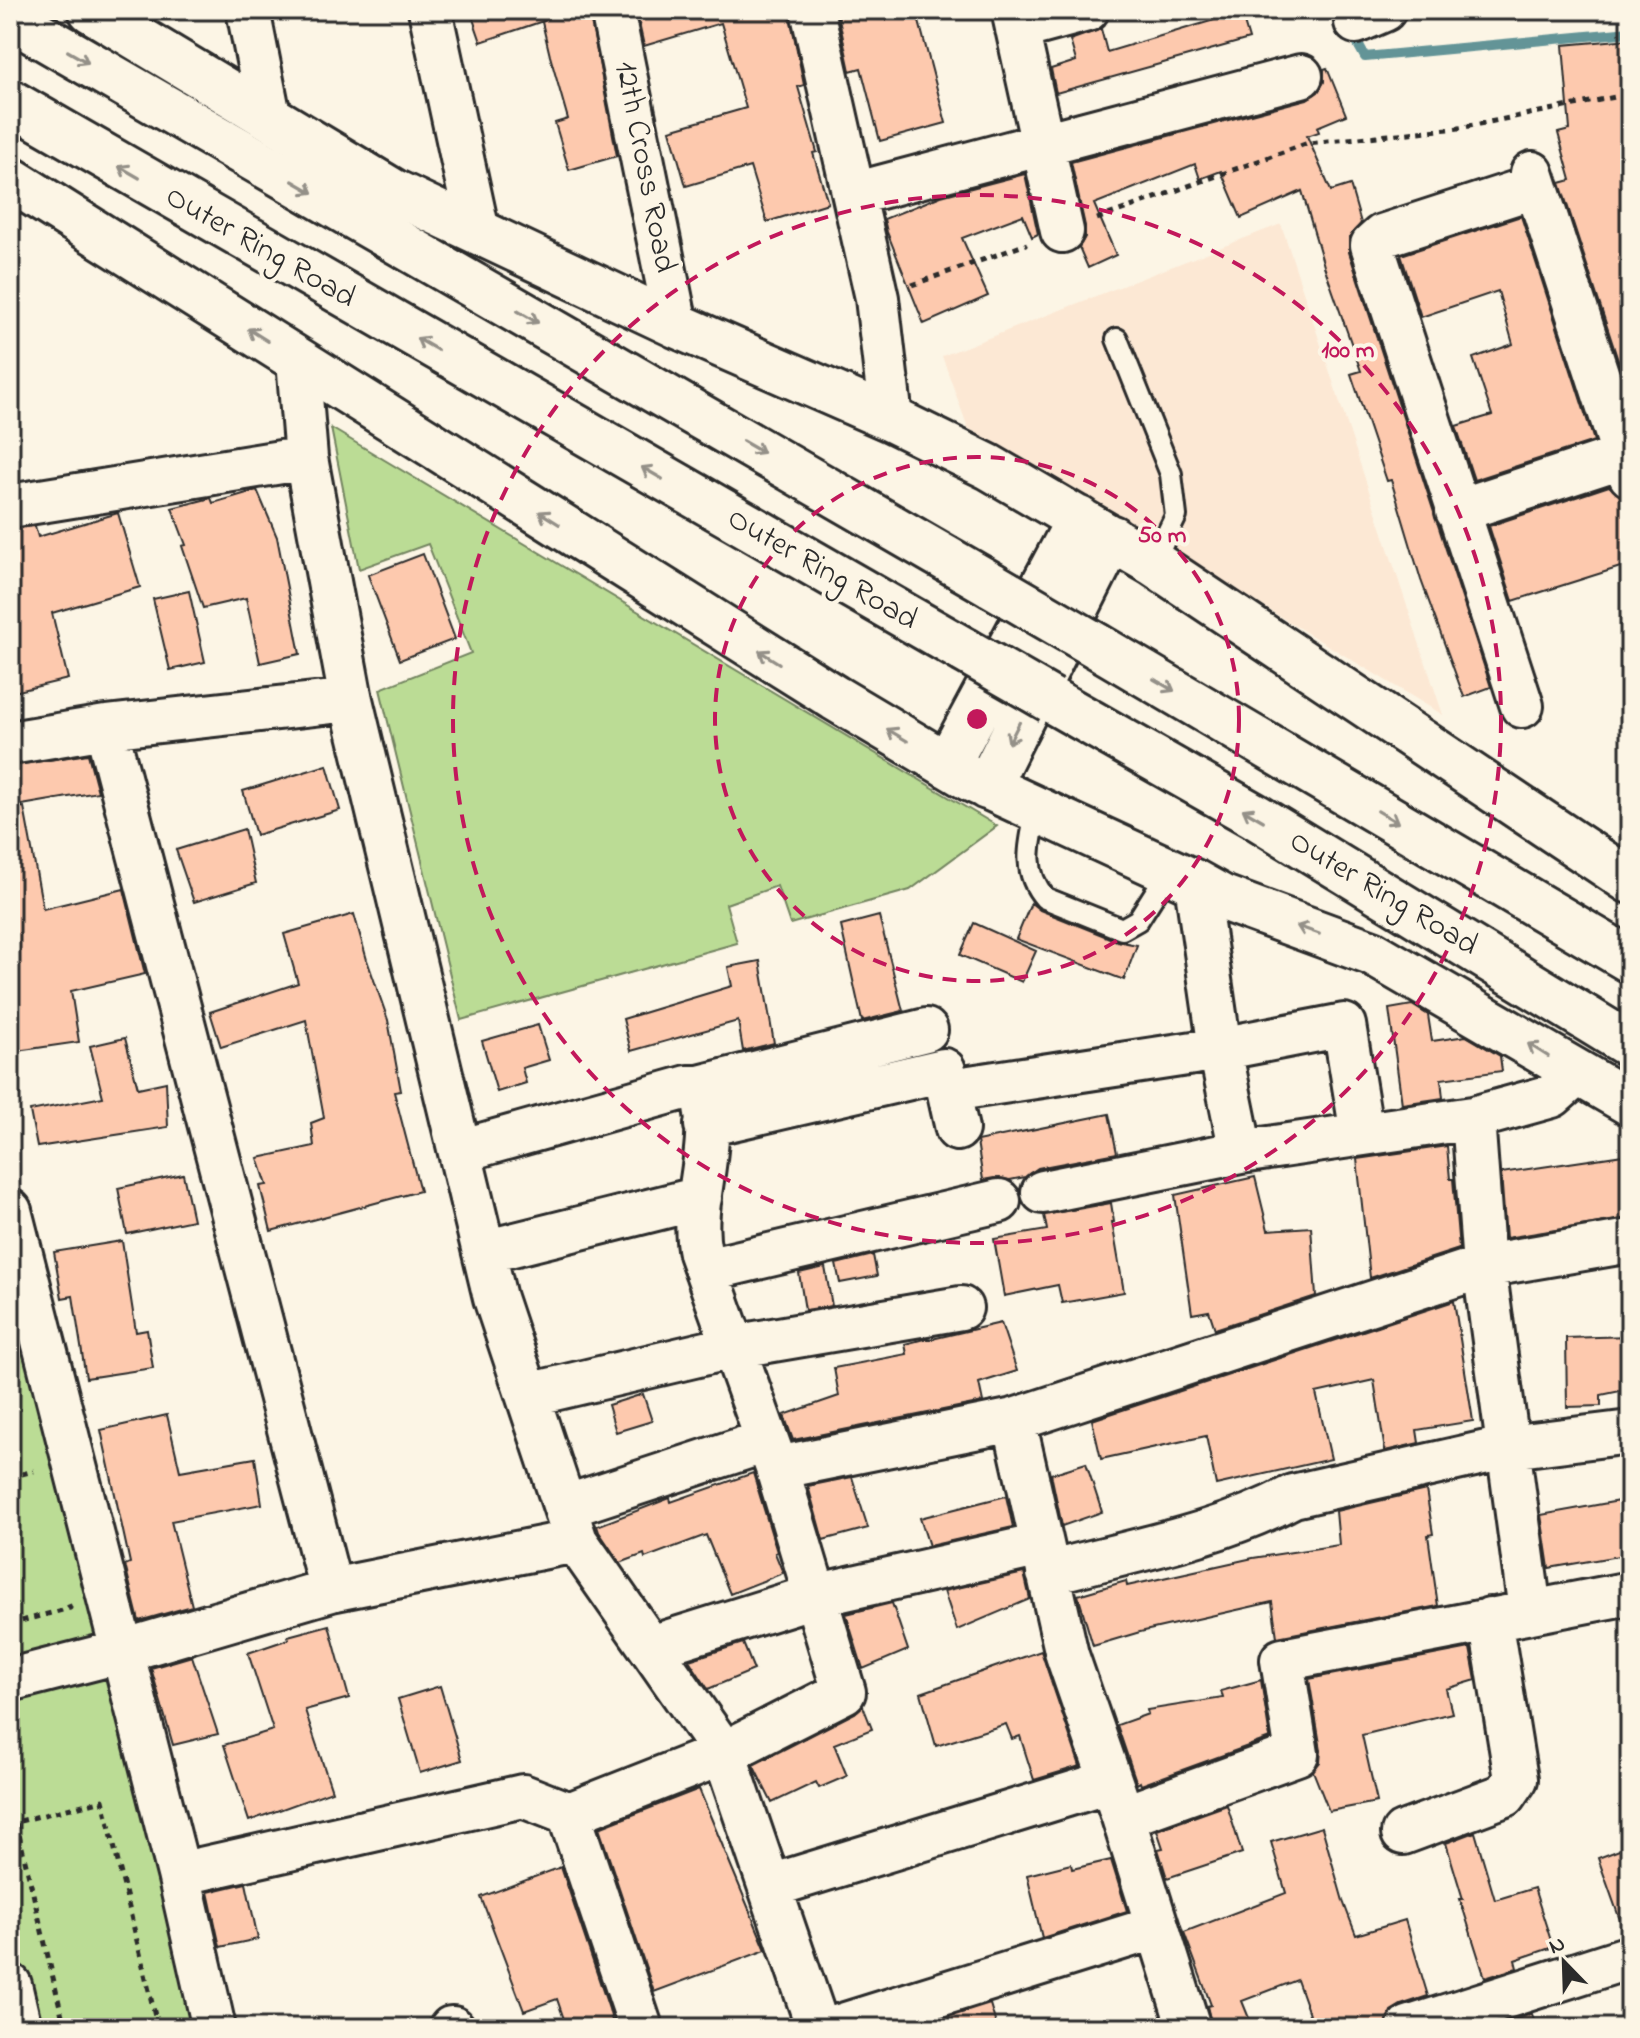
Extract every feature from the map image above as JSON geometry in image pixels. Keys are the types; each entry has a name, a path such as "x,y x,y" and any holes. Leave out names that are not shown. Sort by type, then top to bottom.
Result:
{"main road":[{"path":"91,10 394,192 676,325 891,419 989,467 1153,563 1630,881"},
{"path":"10,18 1097,646 1630,960"},
{"name":"Outer Ring Road","path":"10,102 1255,816 1630,1045"},
{"path":"10,179 835,698 947,765 987,787 1223,898 1372,953 1630,1103"},
{"path":"947,765 1096,528"},
{"path":"987,787 1096,528"}],"street":[{"path":"248,10 269,116"},
{"path":"430,10 478,232"},
{"name":"12th Cross Road","path":"612,10 676,325"},
{"path":"812,10 877,298 891,419"},
{"path":"1062,231 1015,19 1087,10"},
{"path":"854,194 1301,76"},
{"path":"1457,511 1627,465 1534,179 1382,236 1372,245 1457,511 1522,706"},
{"path":"298,360 306,458 351,700 495,1298 571,1524 724,1753 818,2028"},
{"path":"10,506 306,458"},
{"path":"10,743 106,727 351,700"},
{"path":"106,727 331,1590"},
{"path":"1182,877 1241,1152"},
{"path":"970,1087 1220,1049 1344,1025 1362,1134"},
{"path":"703,1106 926,1030"},
{"path":"703,1106 944,1070 957,1129"},
{"path":"1043,1192 1241,1152 1473,1118 1552,1096 1577,1074"},
{"path":"179,1874 523,1796 569,1814 724,1753 844,1692 772,1454 732,1347 697,1238 706,1155 703,1106 688,1087 460,1151"},
{"path":"1473,1118 1484,1266 1530,1611"},
{"path":"484,1252 700,1198"},
{"path":"706,1270 999,1201"},
{"path":"10,1211 179,1874 214,2028"},
{"path":"10,1680 571,1524 772,1454 1014,1420 1484,1266 1630,1241"},
{"path":"528,1395 732,1347 961,1308"},
{"path":"1014,1420 1067,1655 1189,2028"},
{"path":"651,1647 814,1596 1211,1530 1267,1510 1293,1496 1509,1447 1630,1432"},
{"path":"771,1886 1297,1754 1282,1660 1630,1593"},
{"path":"1403,1833 1505,1795 1516,1779 1490,1619"},
{"path":"569,1814 641,2028"},
{"path":"833,2028 1157,1927"},
{"path":"1408,2028 1630,1957"},
{"path":"10,1985 20,2028"}],"lane":[{"path":"1117,339 1171,474 1176,516 1153,563"},
{"path":"1037,810 1028,850 1029,866 1038,890 1045,898 1122,929 1138,920 1182,877"}],"path":[{"path":"877,298 1308,143 1459,128 1630,94"},
{"path":"31,1457 38,1486"},
{"path":"10,1477 34,1471"},
{"path":"10,1624 70,1608 66,1593"},
{"path":"65,2028 16,1822 103,1800 158,2028"}],"shaded area":[{"path":"1281,224 1443,715 968,428 942,356"}],"green space":[{"path":"331,428 997,826 910,890 790,924 777,886 726,904 737,943 461,1020 380,689 471,653 428,544 359,569"},
{"path":"10,1211 214,2028 20,2028 10,1985"}],"building":[{"path":"470,10 560,10 561,15 575,10 589,10 617,156 569,170 555,123 568,119 542,22 546,20 481,42"},
{"path":"636,10 789,10 804,85 798,87 828,203 767,222 750,167 686,186 670,130 746,108 721,23 644,46"},
{"path":"837,10 916,10 946,123 880,141 861,68 850,71"},
{"path":"1241,12 1249,39 1056,93 1051,69 1076,61 1070,40 1101,29 1107,52"},
{"path":"1630,39 1630,397 1560,183 1571,180 1558,133 1570,130 1563,45"},
{"path":"1327,68 1346,115 1317,127 1319,132 1307,136 1331,191 1350,185 1361,223 1349,238 1349,252 1491,687 1464,697 1421,580 1391,480 1387,481 1351,374 1361,371 1324,266 1302,191 1241,218 1221,171 1200,179 1195,164 1094,204 1116,255 1088,268 1079,247 1085,237 1085,226 1071,162 1307,99 1318,92 1324,82 1324,69"},
{"path":"1025,174 1038,234 1032,237 1023,215 962,238 988,296 924,324 884,219 941,196"},
{"path":"1521,216 1594,441 1474,480 1456,426 1492,415 1473,358 1513,344 1498,291 1421,317 1401,255"},
{"path":"1609,486 1621,496 1630,525 1630,564 1513,601 1489,526"},
{"path":"257,490 277,537 300,654 260,663 246,598 203,608 182,546 186,545 172,508 211,498 213,503"},
{"path":"118,513 140,587 52,613 68,679 10,693 10,529 35,526 38,537"},
{"path":"423,554 455,639 400,660 368,575"},
{"path":"189,591 205,662 170,670 153,599"},
{"path":"88,754 98,792 10,807 10,766"},
{"path":"327,765 340,810 256,835 243,791"},
{"path":"24,807 43,909 124,889 145,974 71,991 79,1042 16,1051 10,1016 10,808"},
{"path":"244,829 256,883 194,902 176,850"},
{"path":"1031,903 1040,910 1117,941 1137,945 1124,980 1016,939"},
{"path":"354,914 388,1020 401,1091 394,1092 420,1191 271,1231 260,1186 267,1185 258,1158 314,1146 311,1123 324,1118 306,1020 221,1047 210,1012 298,983 284,934"},
{"path":"879,916 903,1011 862,1021 841,926"},
{"path":"974,923 1036,951 1022,982 960,955"},
{"path":"760,961 774,1043 743,1051 738,1021 631,1051 623,1019 732,986 728,967"},
{"path":"1412,1005 1428,1015 1432,1041 1466,1036 1500,1056 1502,1071 1441,1079 1443,1098 1402,1104 1389,1009"},
{"path":"538,1025 549,1060 522,1068 526,1083 497,1092 482,1041"},
{"path":"125,1038 138,1088 166,1082 168,1127 37,1147 30,1111 103,1097 90,1046"},
{"path":"1109,1114 1117,1153 1038,1168 1025,1177 983,1180 977,1141"},
{"path":"1447,1146 1459,1249 1370,1278 1357,1159"},
{"path":"1630,1154 1630,1218 1506,1238 1501,1173"},
{"path":"183,1174 193,1220 127,1234 118,1188"},
{"path":"1255,1177 1268,1230 1311,1227 1316,1296 1215,1329 1209,1311 1192,1314 1175,1195"},
{"path":"1111,1203 1124,1292 1062,1303 1058,1285 1004,1296 994,1239 1047,1230 1044,1215"},
{"path":"122,1241 136,1332 147,1330 153,1368 86,1378 73,1296 62,1298 54,1252"},
{"path":"873,1255 877,1276 840,1283 836,1264"},
{"path":"825,1267 832,1306 805,1310 799,1273"},
{"path":"1454,1301 1473,1421 1417,1430 1419,1443 1385,1451 1374,1380 1316,1393 1331,1459 1216,1485 1206,1436 1101,1459 1092,1420"},
{"path":"1001,1323 1017,1371 979,1383 983,1402 793,1440 784,1415 839,1396 834,1368 907,1354 905,1344"},
{"path":"1630,1336 1630,1389 1601,1395 1601,1406 1567,1407 1566,1338"},
{"path":"643,1394 652,1421 616,1432 608,1405"},
{"path":"167,1415 180,1471 255,1458 262,1504 171,1521 192,1606 139,1621 125,1565 130,1563 101,1430"},
{"path":"1086,1463 1102,1512 1062,1526 1051,1474"},
{"path":"753,1473 783,1573 730,1594 706,1535 645,1558 644,1554 620,1563 599,1532 597,1526 670,1498 671,1502"},
{"path":"852,1477 868,1528 823,1540 808,1486"},
{"path":"1426,1490 1433,1534 1428,1535 1438,1606 1277,1637 1272,1602 1093,1646 1078,1595 1126,1581 1127,1586 1253,1558 1339,1545 1336,1511"},
{"path":"1006,1496 1013,1527 929,1546 920,1518"},
{"path":"1630,1499 1630,1554 1549,1568 1541,1515"},
{"path":"1024,1573 1030,1599 957,1630 944,1591"},
{"path":"892,1603 908,1650 863,1669 846,1614"},
{"path":"329,1625 349,1698 305,1710 332,1791 249,1821 224,1745 273,1730 248,1653 289,1639 288,1636"},
{"path":"743,1643 754,1670 708,1689 689,1660"},
{"path":"1470,1648 1476,1680 1446,1689 1452,1713 1362,1735 1377,1802 1329,1811 1313,1771 1320,1762 1321,1750 1309,1679"},
{"path":"1041,1651 1080,1766 1034,1780 1020,1736 1012,1739 1006,1724 936,1746 921,1693"},
{"path":"192,1656 218,1734 173,1745 151,1668"},
{"path":"1261,1680 1270,1738 1137,1784 1117,1725 1148,1714 1147,1710 1223,1698 1221,1691"},
{"path":"440,1686 462,1760 420,1773 398,1699"},
{"path":"863,1706 872,1729 834,1744 847,1776 819,1788 816,1782 772,1803 753,1765"},
{"path":"699,1789 766,1950 654,1992 599,1828"},
{"path":"1227,1805 1242,1853 1167,1878 1158,1849 1163,1848 1157,1830"},
{"path":"1322,1827 1356,1935 1405,1920 1428,1996 1391,2011 1385,2028 1314,2028 1297,1980 1242,2001 1253,2028 1212,2028 1207,2006 1211,2005 1184,1932 1286,1893 1271,1842"},
{"path":"1475,1832 1495,1900 1534,1888 1553,1947 1515,1960 1517,1968 1485,1978 1446,1843"},
{"path":"1630,1846 1630,1934 1625,1934 1598,1858"},
{"path":"1111,1860 1127,1911 1042,1938 1027,1875 1071,1864 1072,1869"},
{"path":"561,1867 614,2028 567,2028 557,1999 524,2011 481,1897"},
{"path":"246,1883 258,1939 220,1947 208,1892"},
{"path":"990,2004 997,2028 914,2028"},
{"path":"1532,2014 1536,2028 1487,2028"}],"waterway":[{"path":"1339,10 1365,57 1630,32"}]}
